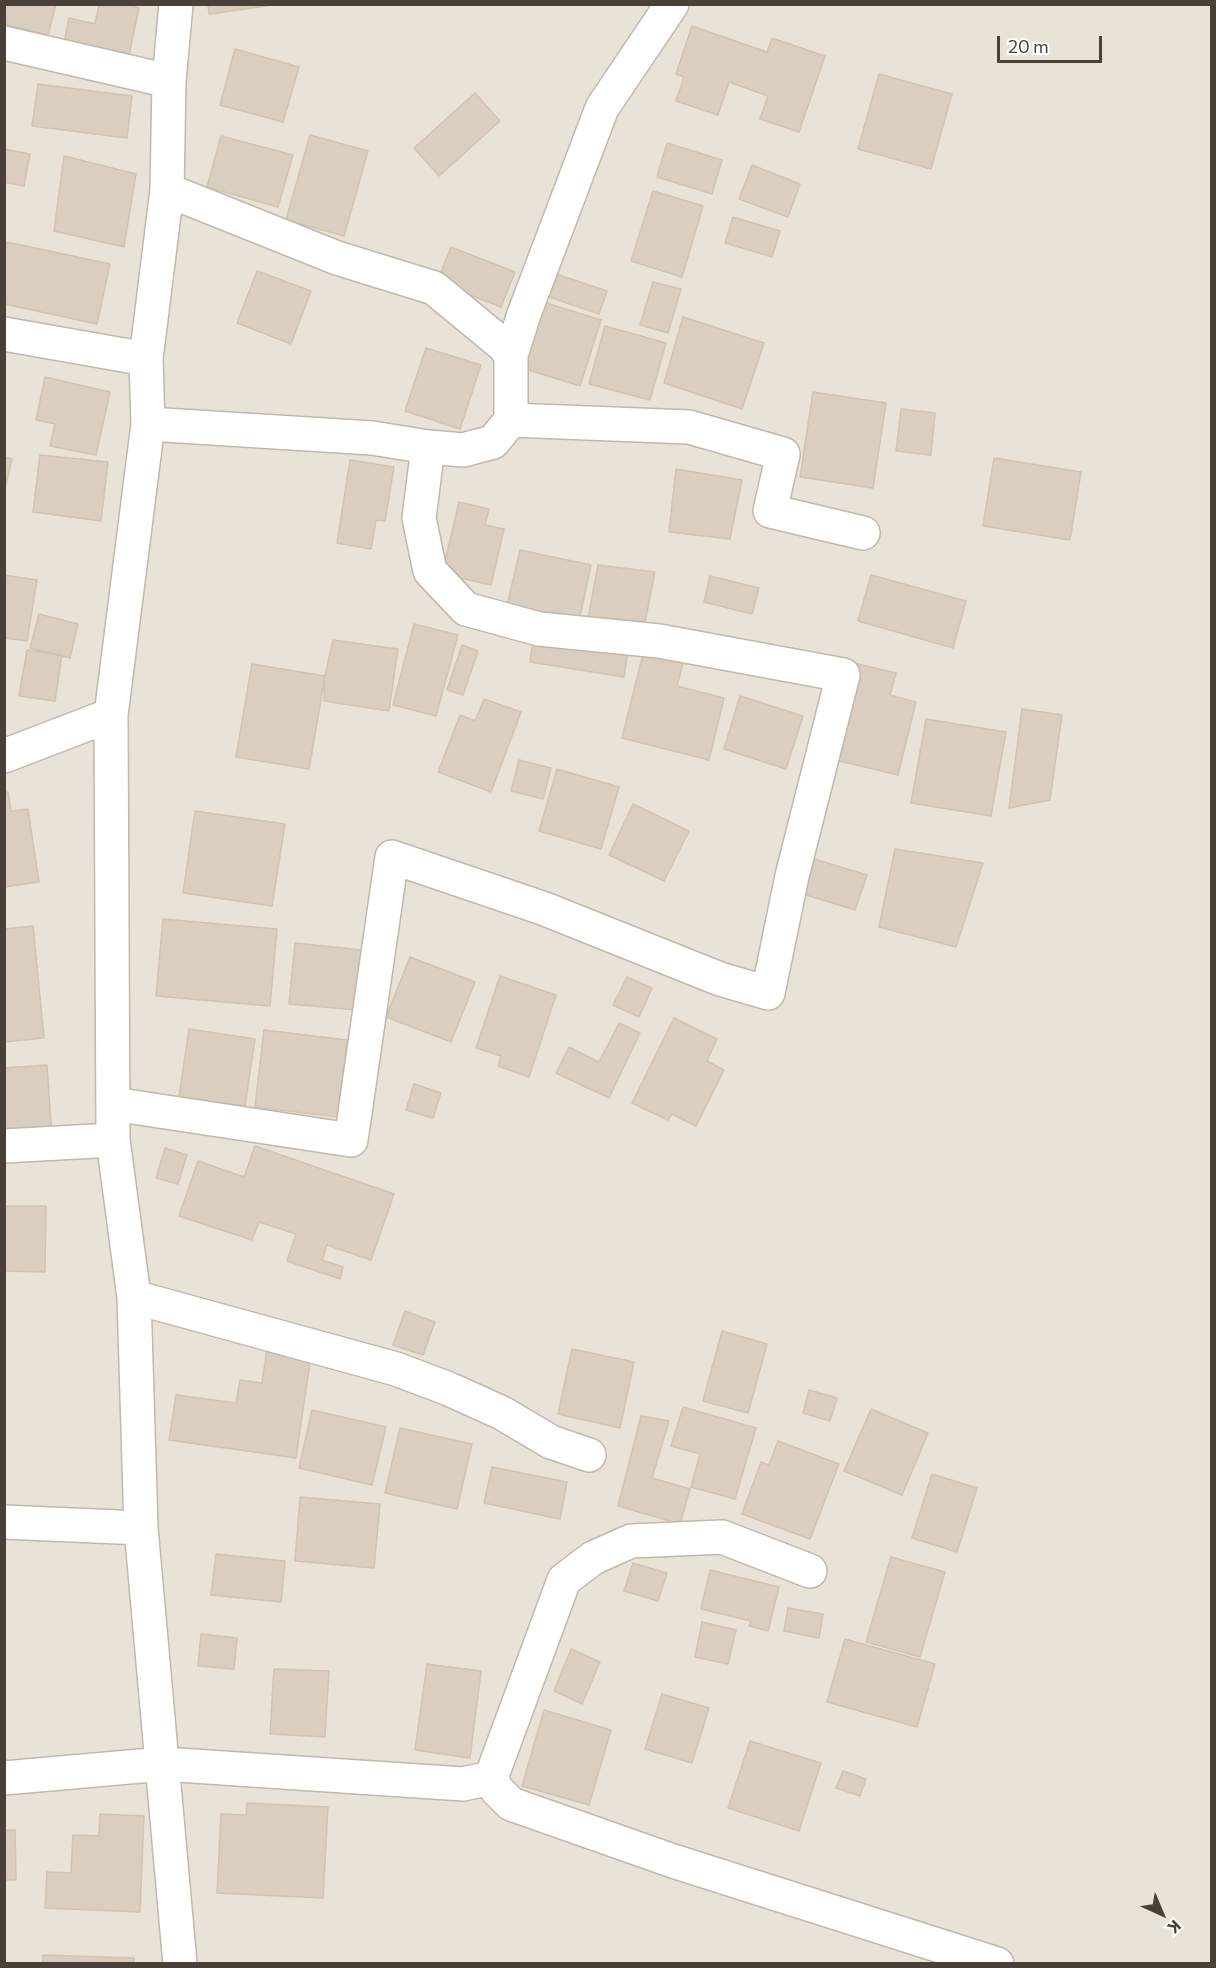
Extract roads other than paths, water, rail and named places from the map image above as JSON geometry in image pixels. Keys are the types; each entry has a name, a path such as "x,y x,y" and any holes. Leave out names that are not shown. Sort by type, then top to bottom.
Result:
{"street":[{"path":"176,4 169,81 167,189 146,359 148,424 111,715 113,1140 134,1297 141,1528 180,1964"},
{"path":"148,424 372,438 463,450 493,442 511,420 511,356 524,314 602,108 672,4"},
{"path":"4,43 169,81"},
{"path":"167,189 337,258 434,288 503,345 511,356"},
{"path":"4,334 146,359"},
{"path":"511,420 689,427 783,454 770,512 863,533"},
{"path":"113,1104 351,1140 392,857 544,909 720,979 768,993 792,876 843,675 658,641 539,629 466,609 430,572 419,518 428,447"},
{"path":"4,756 111,715"},
{"path":"4,1146 113,1140"},
{"path":"134,1297 396,1370 449,1389 502,1413 551,1442 589,1455"},
{"path":"4,1522 141,1528"},
{"path":"810,1571 722,1537 631,1540 593,1558 564,1580 491,1778 497,1790 512,1804 673,1861 997,1964"},
{"path":"4,1778 163,1764 463,1784 491,1778"}]}
